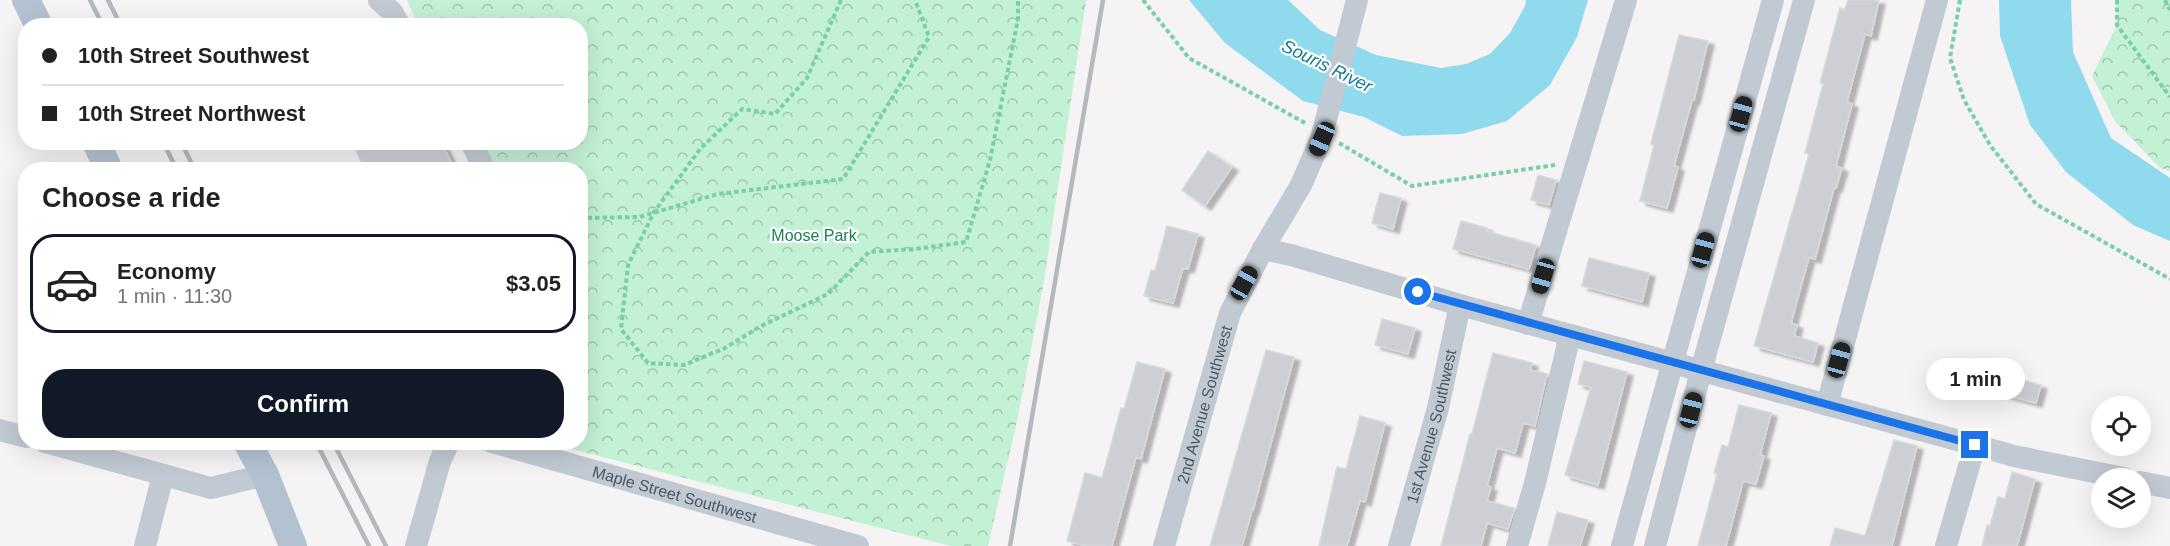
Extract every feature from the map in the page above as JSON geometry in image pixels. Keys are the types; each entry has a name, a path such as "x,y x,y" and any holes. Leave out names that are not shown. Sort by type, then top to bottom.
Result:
{"main road":[{"path":"26,0 35,18"},
{"path":"251,450 265,475 293,546"}],"street":[{"path":"379,0 395,18"},
{"path":"1528,324 1626,0"},
{"path":"1622,546 1773,0"},
{"path":"1655,546 1804,0"},
{"path":"1827,405 1937,0"},
{"name":"2nd Avenue Southwest","path":"1164,546 1230,313 1263,249 1301,185 1322,139 1355,4"},
{"path":"1263,249 1291,255 1528,324 2014,456 2091,471"},
{"name":"1st Avenue Southwest","path":"1399,546 1438,408 1460,305"},
{"path":"1517,546 1570,335"},
{"path":"0,430 18,435"},
{"path":"1946,546 1975,445"},
{"path":"74,450 211,488 265,475"},
{"path":"417,546 440,461 446,450"},
{"path":"430,546 452,466 451,450"},
{"name":"Maple Street Southwest","path":"520,450 858,546"},
{"path":"145,546 163,475"},
{"path":"2151,484 2170,488"}],"path":[{"path":"841,0 807,78 775,114 742,109 701,148 654,212 628,265 621,329 648,363 684,365 725,348 761,326 828,294 870,252 966,242 990,160 1018,19 1018,0"},
{"path":"588,218 639,217 718,194 843,179 929,37 915,0"},
{"path":"1960,0 1950,58 1964,100 1990,145 2036,204 2170,279"},
{"path":"2117,0 2117,25 2170,97"},
{"path":"2165,0 2170,9"}],"green space":[{"name":"Moose Park","path":"407,0 1086,0 1043,287 1017,421 988,546 951,546 575,450 588,450 588,162 480,162 474,150 588,150 588,18 415,18"},
{"path":"2117,0 2170,0 2170,171 2160,168 2115,121 2092,76 2117,25"}],"water":[{"name":"Souris River","path":"1189,0 1288,0 1320,30 1376,55 1441,68 1466,64 1490,54 1510,33 1526,0 1588,0 1577,37 1550,85 1507,121 1462,134 1402,136 1364,117 1303,101 1225,43"},
{"path":"1999,0 2071,0 2073,52 2111,138 2170,178 2170,241 2133,225 2066,172 2030,125 2000,36"}],"building":[{"path":"1848,0 1879,0 1871,36 1865,34 1847,102 1852,104 1836,166 1842,168 1836,188 1834,188 1815,259 1809,257 1791,323 1797,325 1794,336 1818,343 1813,362 1754,346 1809,154 1805,153 1823,84 1820,83 1840,8 1845,10"},
{"path":"1679,35 1708,41 1694,100 1692,100 1674,166 1678,167 1667,208 1640,201 1654,145 1651,144"},
{"path":"356,150 445,150 451,162 361,162"},
{"path":"1208,151 1232,167 1205,206 1182,190"},
{"path":"1538,175 1556,180 1549,205 1531,200"},
{"path":"1380,193 1401,198 1393,229 1372,223"},
{"path":"1461,221 1487,228 1486,231 1536,245 1529,269 1453,249"},
{"path":"1167,226 1198,234 1188,269 1183,268 1173,303 1144,296 1151,270 1155,271"},
{"path":"1589,258 1649,273 1642,302 1582,286"},
{"path":"1382,319 1415,328 1408,354 1375,345"},
{"path":"1266,350 1294,357 1253,510 1242,546 1210,546"},
{"path":"1493,353 1532,363 1530,370 1547,374 1535,426 1523,423 1515,453 1497,448 1487,486 1491,487 1487,501 1514,508 1513,513 1508,529 1487,523 1481,546 1441,546 1470,434 1472,434"},
{"path":"1971,358 2001,366 1999,374 2041,385 2036,403 1964,384"},
{"path":"1584,361 1627,372 1598,485 1565,475 1591,387 1578,384"},
{"path":"1137,362 1165,369 1141,459 1136,457 1112,546 1087,546 1067,541 1085,473 1102,478 1121,408 1124,409"},
{"path":"1739,405 1771,413 1760,455 1764,456 1756,484 1743,481 1726,546 1698,546 1717,474 1714,473 1722,445 1728,447"},
{"path":"1360,416 1385,423 1365,502 1360,500 1347,546 1319,546 1337,467 1346,469"},
{"path":"1894,440 1917,446 1892,546 1830,546 1835,528 1865,536"},
{"path":"2012,472 2035,479 2017,546 1982,546 1998,497 2005,499"},
{"path":"1557,512 1588,520 1580,546 1548,546"}],"railway":[{"path":"90,0 99,18"},
{"path":"108,0 117,18"},
{"path":"1010,546 1103,0"},
{"path":"167,150 173,162"},
{"path":"185,150 191,162"},
{"path":"320,450 369,546"},
{"path":"337,450 386,546"}],"route":[{"path":"1418,292 1975,445"}]}
